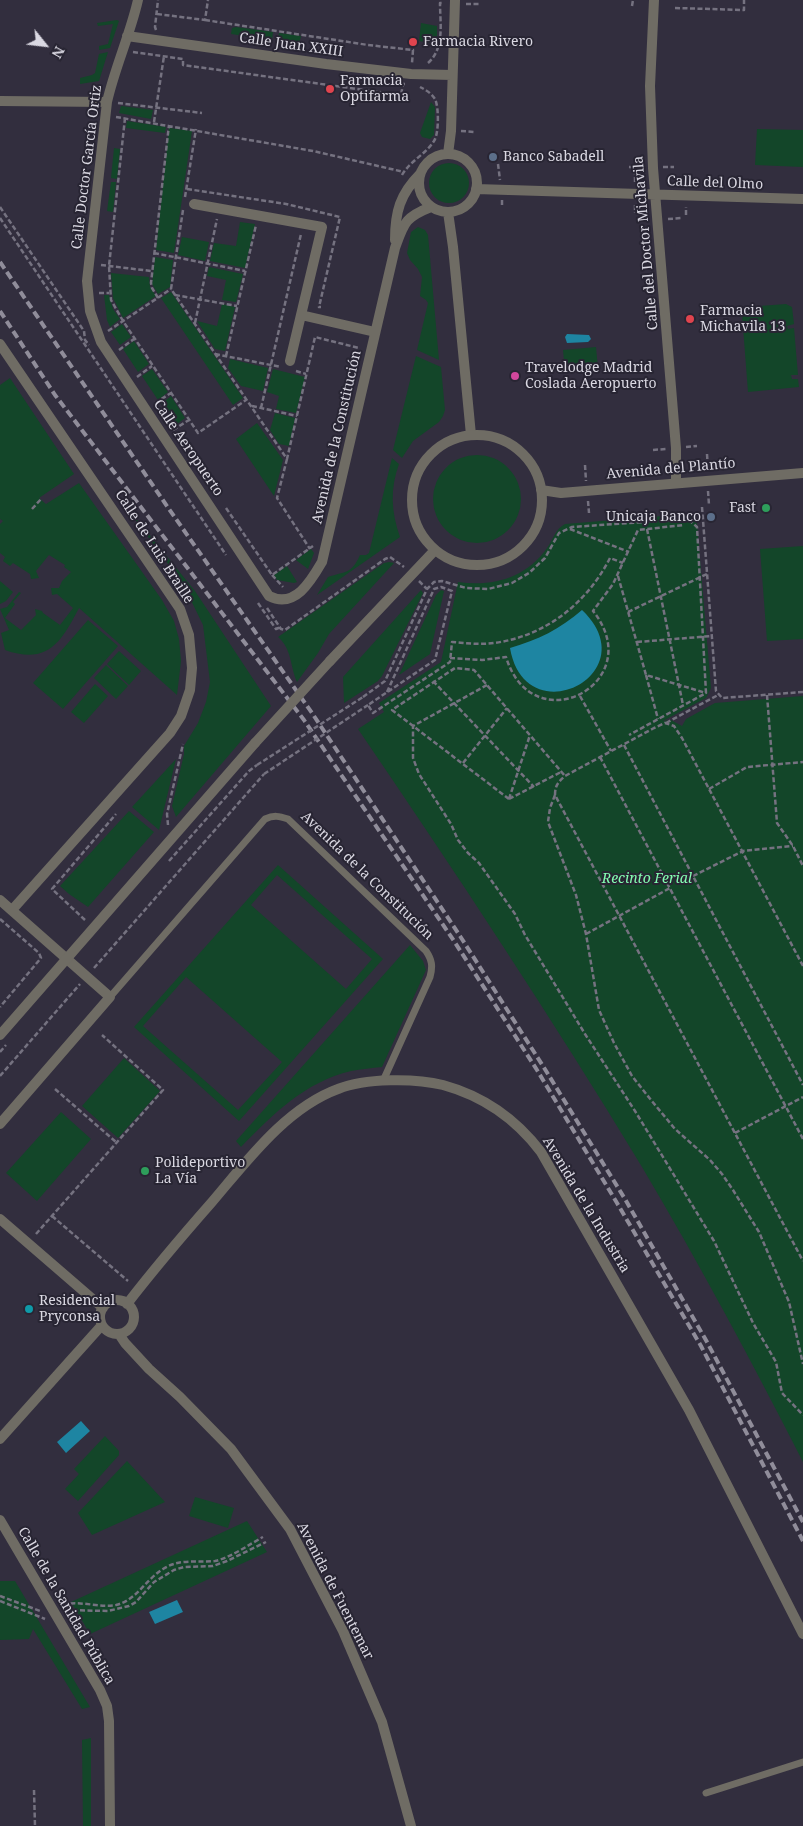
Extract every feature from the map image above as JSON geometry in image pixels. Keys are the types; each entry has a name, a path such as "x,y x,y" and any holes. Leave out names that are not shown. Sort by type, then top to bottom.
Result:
{"street":[{"name":"Calle Doctor García Ortiz","path":"90,311 88,281 107,102 112,79 128,36 138,0"},
{"name":"Calle del Doctor Michavila","path":"654,0 650,86 655,195 676,448 676,483"},
{"path":"448,154 451,131 454,2"},
{"name":"Calle Juan XXIII","path":"128,36 326,64 412,74 452,76"},
{"path":"0,101 107,102"},
{"path":"448,154 458,156 467,161 473,169 476,189 466,206 457,211 448,212 431,208 421,195 418,185 420,174 428,162 448,154"},
{"name":"Avenida de la Constitución","path":"269,596 283,601 296,596 312,578 322,562 395,248 397,214 408,186 420,174"},
{"name":"Calle del Olmo","path":"476,189 803,199"},
{"path":"194,204 322,227 290,361"},
{"name":"Avenida de la Constitución","path":"395,248 407,221 413,215 431,208"},
{"path":"448,212 471,435"},
{"name":"Calle Aeropuerto","path":"90,311 101,342 269,596"},
{"path":"301,315 375,332"},
{"name":"Calle de Luis Braille","path":"0,344 180,609 189,635 192,668 190,690 181,716 170,733 12,910"},
{"path":"471,435 489,436 513,446 532,465 541,490 541,512 533,533 518,550 509,557 499,561 477,565 455,561 435,550 423,536 414,519 412,493 423,463 436,449 452,440 471,435"},
{"name":"Avenida del Plantío","path":"541,490 560,493 803,473"},
{"path":"0,1035 255,743 435,550"},
{"path":"0,900 110,997"},
{"name":"Avenida de la Constitución","path":"0,1124 110,997"},
{"name":"Avenida de la Industria","path":"127,1304 150,1274 263,1142 308,1103 338,1088 383,1081 410,1080 432,1082 453,1088 496,1108 514,1122 541,1152 689,1410 803,1634"},
{"path":"0,1220 103,1308"},
{"path":"111,1301 122,1301 127,1304 133,1313 132,1324 125,1332 120,1334 109,1332 102,1325 100,1316 103,1308 111,1301"},
{"path":"0,1439 102,1325"},
{"name":"Avenida de Fuentemar","path":"120,1334 125,1343 149,1369 180,1397 231,1449 290,1529 343,1631 382,1722 411,1826"},
{"name":"Calle de la Sanidad Pública","path":"0,1520 100,1690 107,1706 109,1721 110,1826"}],"lane":[{"name":"Avenida de la Constitución","path":"110,997 265,819 272,816 280,816 288,819 426,952 432,960 430,976 383,1081"},
{"path":"706,1793 803,1762"}],"path":[{"path":"158,0 157,14 413,50 412,67"},
{"path":"205,20 208,0"},
{"path":"632,6 633,0"},
{"path":"675,8 744,10 744,0"},
{"path":"426,64 434,56 440,44 440,2 480,4"},
{"path":"128,54 132,52 164,56 183,60 182,65 402,95 403,84 410,85"},
{"path":"154,122 164,56"},
{"path":"116,124 118,103 202,113"},
{"path":"116,116 313,151 404,172"},
{"path":"125,118 109,266 109,293 114,308 198,433 246,400"},
{"path":"158,298 152,288 152,271 168,125"},
{"path":"113,146 122,147"},
{"path":"110,179 118,180"},
{"path":"187,189 286,204 340,217 319,307 328,309"},
{"path":"106,213 114,214"},
{"path":"0,218 227,556"},
{"path":"194,323 217,218"},
{"path":"226,356 256,223 264,225"},
{"path":"261,408 301,234 294,232"},
{"path":"103,246 111,246"},
{"path":"154,253 245,271"},
{"path":"100,274 101,265 152,271"},
{"path":"99,287 99,299"},
{"path":"112,337 108,330 172,289 287,459"},
{"path":"99,293 109,293"},
{"path":"176,295 237,306"},
{"path":"310,549 277,498 315,337 359,348 357,357"},
{"path":"119,350 134,338"},
{"path":"115,344 124,356"},
{"path":"215,354 306,374"},
{"path":"137,377 152,366"},
{"path":"133,370 142,383"},
{"path":"151,397 155,404 171,393"},
{"path":"250,406 297,416"},
{"path":"173,430 189,420"},
{"path":"169,424 178,436"},
{"path":"32,509 42,498"},
{"path":"224,505 272,575 310,549 315,538"},
{"path":"702,507 716,691 718,695 722,698 803,692"},
{"path":"257,765 385,681 428,588 434,582 442,581 466,588 488,589 512,583 529,573 545,558 559,532 572,527 688,519 697,527 706,692"},
{"path":"450,658 482,660 506,657 510,670 517,682 527,691 540,698 567,700 580,695 592,687 601,676 607,663 609,649 607,635 602,622 593,611 613,584 638,530 684,525"},
{"path":"568,528 629,552"},
{"path":"647,529 683,705"},
{"path":"368,705 373,713 450,662 452,642 495,643 532,633 555,621 576,605 592,587 610,558 623,563"},
{"path":"618,574 658,719"},
{"path":"628,612 707,574"},
{"path":"0,1076 264,774 435,660 452,591 441,588 434,589 386,692"},
{"path":"254,596 276,629 281,626"},
{"path":"637,642 712,636"},
{"path":"509,799 392,710 455,668 474,670 564,776"},
{"path":"646,675 706,692"},
{"path":"433,681 534,787"},
{"path":"413,726 487,685"},
{"path":"629,735 706,692"},
{"path":"767,694 777,823 793,846 803,866"},
{"path":"580,695 611,751"},
{"path":"718,695 564,776 555,787 555,795 550,808 548,822 570,876 586,934 599,1010 614,1044 632,1076 650,1100 675,1129 710,1160 722,1174 759,1232 788,1302 803,1364"},
{"path":"463,763 507,708"},
{"path":"665,723 674,726 678,732 803,966"},
{"path":"413,726 413,758 419,774 458,840 479,863 515,914 585,1034 635,1111 714,1241 753,1323 776,1362 782,1393 788,1402 803,1415"},
{"path":"509,799 530,735"},
{"path":"168,829 167,814 183,744"},
{"path":"624,745 803,1085"},
{"path":"600,757 803,1139"},
{"path":"710,789 747,767 803,762"},
{"path":"509,799 561,772"},
{"path":"555,795 803,1261"},
{"path":"90,925 52,889 118,811"},
{"path":"693,876 743,851 793,846"},
{"path":"586,934 670,888"},
{"path":"0,919 39,954 41,958 0,1007"},
{"path":"35,1235 163,1090 102,1035"},
{"path":"55,1089 116,1142"},
{"path":"735,1133 803,1097"},
{"path":"52,1216 128,1281"},
{"path":"0,1601 46,1620 65,1604 115,1605 128,1601 137,1595 153,1575 166,1567 192,1561 215,1560 263,1537"},
{"path":"55,1612 68,1609 108,1611 129,1606 136,1602 164,1574 184,1567 213,1566 266,1542"},
{"path":"0,1596 40,1611"},
{"path":"34,1790 35,1826"}],"green space":[{"path":"119,21 110,48 99,50 99,46 108,44 113,24 98,26 97,23"},
{"path":"421,23 437,26 437,44 419,41"},
{"path":"232,28 273,32 272,40 231,34"},
{"path":"279,33 301,36 299,44 278,40"},
{"path":"108,52 99,81 80,84 80,78 95,73 99,54"},
{"path":"431,102 435,107 434,135 430,139 422,137 420,133"},
{"path":"121,106 153,110 151,119 119,113"},
{"path":"127,121 166,127 165,133 126,128"},
{"path":"169,128 192,131 174,253 156,250"},
{"path":"757,129 803,130 803,167 755,165"},
{"path":"114,148 120,149 117,179 111,178"},
{"path":"449,163 460,166 466,172 469,183 466,194 460,200 449,203 438,200 432,194 429,183 432,172 438,166"},
{"path":"111,182 116,182 113,212 107,211"},
{"path":"240,222 255,224 245,268 210,261 214,243 236,246"},
{"path":"418,227 425,230 428,235 439,360 417,350 428,303 420,296 422,277 407,253 411,232"},
{"path":"182,237 209,242 205,261 178,255"},
{"path":"155,257 173,260 170,287 158,294 152,284"},
{"path":"209,267 243,274 236,302 222,300 226,280 207,276"},
{"path":"111,273 149,277 150,287 156,296 123,318 113,298"},
{"path":"171,292 243,398 233,405 161,298"},
{"path":"104,295 109,295 113,309 120,319 110,327 107,320"},
{"path":"222,304 235,307 225,351 215,349 197,321 217,326"},
{"path":"786,304 792,307 794,324 787,326 788,329 794,328 798,375 791,375 792,379 798,379 799,387 748,392 742,314 746,307"},
{"path":"122,324 131,337 120,345 111,332"},
{"path":"134,341 149,364 138,372 123,349"},
{"path":"596,347 598,369 565,372 563,350"},
{"path":"416,356 441,367 445,410 439,422 413,441 402,458 393,450"},
{"path":"230,359 268,368 263,391 241,386 228,368"},
{"path":"152,369 168,392 158,400 142,376"},
{"path":"273,369 305,377 296,413 276,409 279,396 267,392"},
{"path":"10,378 74,474 39,498 46,504 79,483 162,600 174,621 179,639 181,661 177,695 79,608 59,641 51,648 42,653 32,655 5,650 1,633 9,630 0,609 7,607 19,592 21,593 13,602 15,604 5,618 21,630 36,615 35,609 42,611 60,625 73,608 57,594 52,595 51,588 59,588 62,581 71,572 64,567 65,565 49,555 36,571 39,578 31,579 30,574 13,563 10,566 3,561 5,557 0,553 0,524 3,521 0,519 0,385"},
{"path":"171,396 185,418 176,425 161,404"},
{"path":"275,413 295,418 289,446 279,444 270,430"},
{"path":"257,423 283,460 274,496 236,439"},
{"path":"477,455 494,458 508,468 518,482 521,499 518,516 508,530 494,540 477,543 460,540 446,530 436,516 433,499 436,482 446,468 460,458"},
{"path":"392,458 399,464 394,482 393,509 400,537 317,595 328,577 347,571 354,566 360,555 369,553"},
{"path":"113,490 195,591 271,706 176,817 172,806 184,754 184,746 198,723 206,702 210,682 203,625 183,584"},
{"name":"Recinto Ferial","path":"687,514 694,517 697,524 711,688 706,698 663,721 671,720 682,726 686,719 715,703 803,696 803,1462 725,1313 642,1167 503,946 358,729 384,712 379,703 441,662 458,582 484,583 508,578 519,573 539,558 556,532 565,524"},
{"path":"803,546 803,639 767,641 760,549"},
{"path":"311,549 314,553 308,569 296,560"},
{"path":"384,563 394,563 329,634 297,682 286,647 278,637"},
{"path":"287,566 297,582 277,580 274,575"},
{"path":"0,581 13,592 6,601 0,604"},
{"path":"421,590 423,593 382,676 378,681 344,703 343,677"},
{"path":"441,590 444,591 430,654 399,675 436,595"},
{"path":"88,620 118,646 63,709 33,683"},
{"path":"119,651 141,671 129,685 107,664"},
{"path":"106,665 128,686 116,699 94,678"},
{"path":"95,684 108,696 84,723 71,712"},
{"path":"176,759 159,830 132,807"},
{"path":"129,811 154,832 88,907 60,886"},
{"path":"278,865 383,959 239,1121 134,1027","holes":["277,875 372,959 346,989 251,905","186,977 282,1062 238,1110 143,1026"]},
{"path":"410,945 423,961 426,970 382,1067 351,1071 334,1076 304,1091 278,1111 241,1147 236,1141"},
{"path":"124,1058 160,1091 118,1138 82,1106"},
{"path":"61,1112 91,1139 37,1201 6,1173"},
{"path":"105,1436 119,1451 119,1455 78,1501 65,1489 79,1474 74,1469"},
{"path":"127,1461 165,1502 92,1535 78,1513"},
{"path":"195,1497 234,1508 228,1528 189,1516"},
{"path":"247,1521 267,1552 90,1634 71,1602"},
{"path":"0,1581 15,1581 90,1707 82,1709 33,1629 29,1639 0,1640"},
{"path":"91,1738 91,1826 83,1826 82,1740"}],"water":[{"path":"567,334 589,335 591,339 588,342 567,343 565,337"},
{"path":"582,610 599,634 601,655 593,673 577,686 557,692 537,688 520,674 510,648 548,633"},
{"path":"81,1421 90,1431 66,1453 57,1442"},
{"path":"177,1600 183,1612 155,1624 149,1612"}],"railway":[{"path":"0,262 169,509 312,713 460,936 543,1066 625,1199 707,1342 803,1522"},
{"path":"0,311 55,395 304,720 454,941 537,1070 701,1346 803,1541"}],"place":[{"name":"Farmacia Rivero","path":"413,42"},
{"name":"Farmacia Optifarma","path":"330,89"},
{"name":"Banco Sabadell","path":"493,157"},
{"name":"Farmacia Michavila 13","path":"690,319"},
{"name":"Travelodge Madrid Coslada Aeropuerto","path":"515,376"},
{"name":"Fast","path":"766,508"},
{"name":"Unicaja Banco","path":"711,517"},
{"name":"Polideportivo La Vía","path":"145,1171"},
{"name":"Residencial Pryconsa","path":"29,1309"}]}
